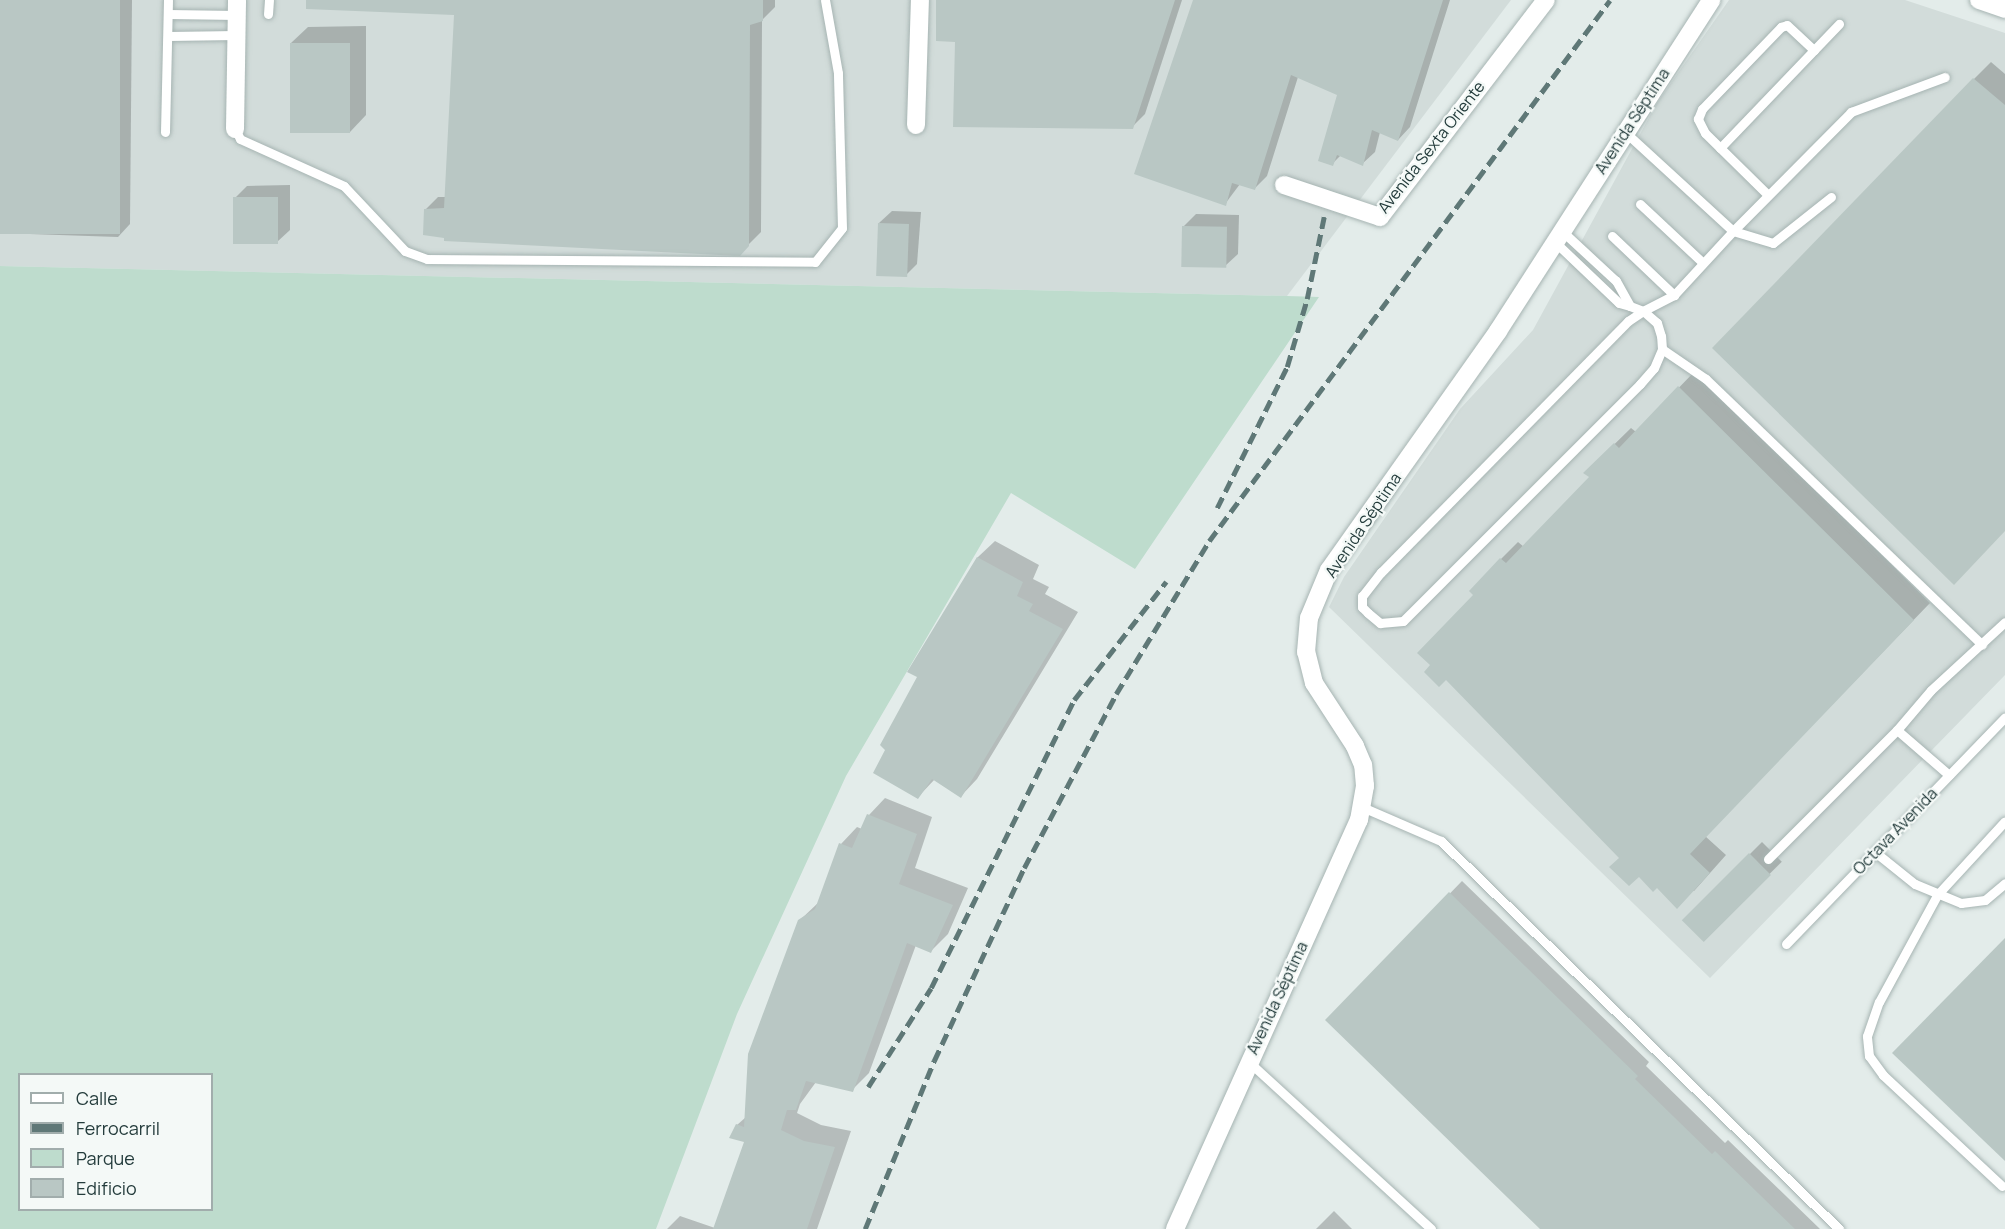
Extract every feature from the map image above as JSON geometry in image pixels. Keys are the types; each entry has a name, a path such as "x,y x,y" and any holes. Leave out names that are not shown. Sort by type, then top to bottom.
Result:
{"street":[{"path":"916,125 920,0"},
{"name":"Avenida Sexta Oriente","path":"1284,185 1380,217 1545,0"},
{"name":"Avenida Séptima","path":"1175,1229 1248,1061 1350,843 1362,807 1363,765 1355,746 1314,683 1306,652 1309,618 1329,570 1498,331 1711,0"},
{"path":"1979,0 2005,9"},
{"path":"235,129 237,8"}],"lane":[{"path":"165,132 168,0"},
{"path":"268,14 269,0"},
{"path":"235,129 240,139 344,186 405,251 427,259 815,262 842,228 838,73 825,0"},
{"path":"168,14 237,8"},
{"path":"1720,148 1839,24"},
{"path":"1768,195 1700,126 1702,109 1781,27 1787,25 1814,50"},
{"path":"168,36 236,35"},
{"path":"1559,237 1619,303 1643,311 1657,323 1662,349 1640,384 1403,621 1380,623 1362,607 1362,596 1381,572 1628,321 1643,311 1674,295 1733,231 1851,112 1945,77"},
{"path":"1625,132 1733,231 1773,243 1831,197"},
{"path":"1640,204 1703,263"},
{"path":"1612,236 1674,295"},
{"path":"1559,237 1616,282 1630,306"},
{"path":"1662,349 1706,379 1982,645"},
{"path":"1768,859 1897,730 1931,690 2005,622"},
{"name":"Octava Avenida","path":"1786,944 2005,717"},
{"path":"1897,730 1949,775"},
{"path":"1362,807 1441,841 1839,1229"},
{"path":"2002,1186 1883,1075 1869,1056 1867,1036 1871,1020 1937,895 2005,821"},
{"path":"1875,852 1915,884 1961,903 1985,900 2005,883"},
{"path":"1248,1061 1431,1229"}],"shaded area":[{"path":"0,0 1511,0 1287,296 0,266"},
{"path":"1729,0 1905,0 2005,33 2005,675 1710,978 1329,607 1344,577 1460,409 1533,330 1657,103"}],"green space":[{"path":"0,266 1319,297 1135,569 1011,493 846,776 737,1014 656,1229 0,1229"}],"building":[{"path":"0,0 120,0 120,234 0,234"},
{"path":"306,0 763,0 763,21 750,25 749,246 740,256 444,241 444,238 423,235 424,209 444,208 454,15 306,9"},
{"path":"936,0 1175,0 1133,129 953,127 955,42 936,41"},
{"path":"1193,0 1443,0 1398,141 1372,130 1363,166 1337,155 1333,166 1318,161 1337,95 1291,75 1255,190 1232,183 1226,206 1134,174"},
{"path":"290,43 350,43 350,133 290,133"},
{"path":"1973,78 2005,105 2005,531 1954,585 1712,348"},
{"path":"233,197 278,197 278,244 233,244"},
{"path":"878,223 909,224 907,277 876,276"},
{"path":"1182,226 1227,227 1226,268 1181,267"},
{"path":"1678,386 1914,620 1690,854 1710,873 1677,909 1657,888 1653,892 1639,877 1629,886 1609,867 1619,858 1446,680 1439,687 1424,672 1430,665 1417,653 1473,595 1469,591 1500,558 1506,563 1589,477 1583,473 1614,443 1619,448"},
{"path":"977,557 1023,582 1017,596 1033,604 1029,611 1063,629 961,798 932,779 918,799 873,773 885,750 880,745 917,677 907,672"},
{"path":"867,814 917,834 899,884 953,905 931,953 907,943 853,1092 806,1081 796,1110 787,1110 781,1130 804,1141 835,1147 807,1229 713,1229 744,1142 729,1138 736,1124 744,1127 748,1054 798,920 815,909 839,843 852,848"},
{"path":"1749,853 1771,875 1704,942 1682,920"},
{"path":"1449,892 1638,1076 1635,1079 1712,1154 1715,1151 1795,1229 1540,1229 1325,1020"},
{"path":"2005,938 2005,1161 1892,1053"}],"railway":[{"path":"865,1229 934,1061 1024,868 1116,694 1209,541 1610,0"},
{"path":"1217,508 1287,367 1307,299 1324,217"},
{"path":"868,1087 931,988 1074,700 1166,582"}]}
